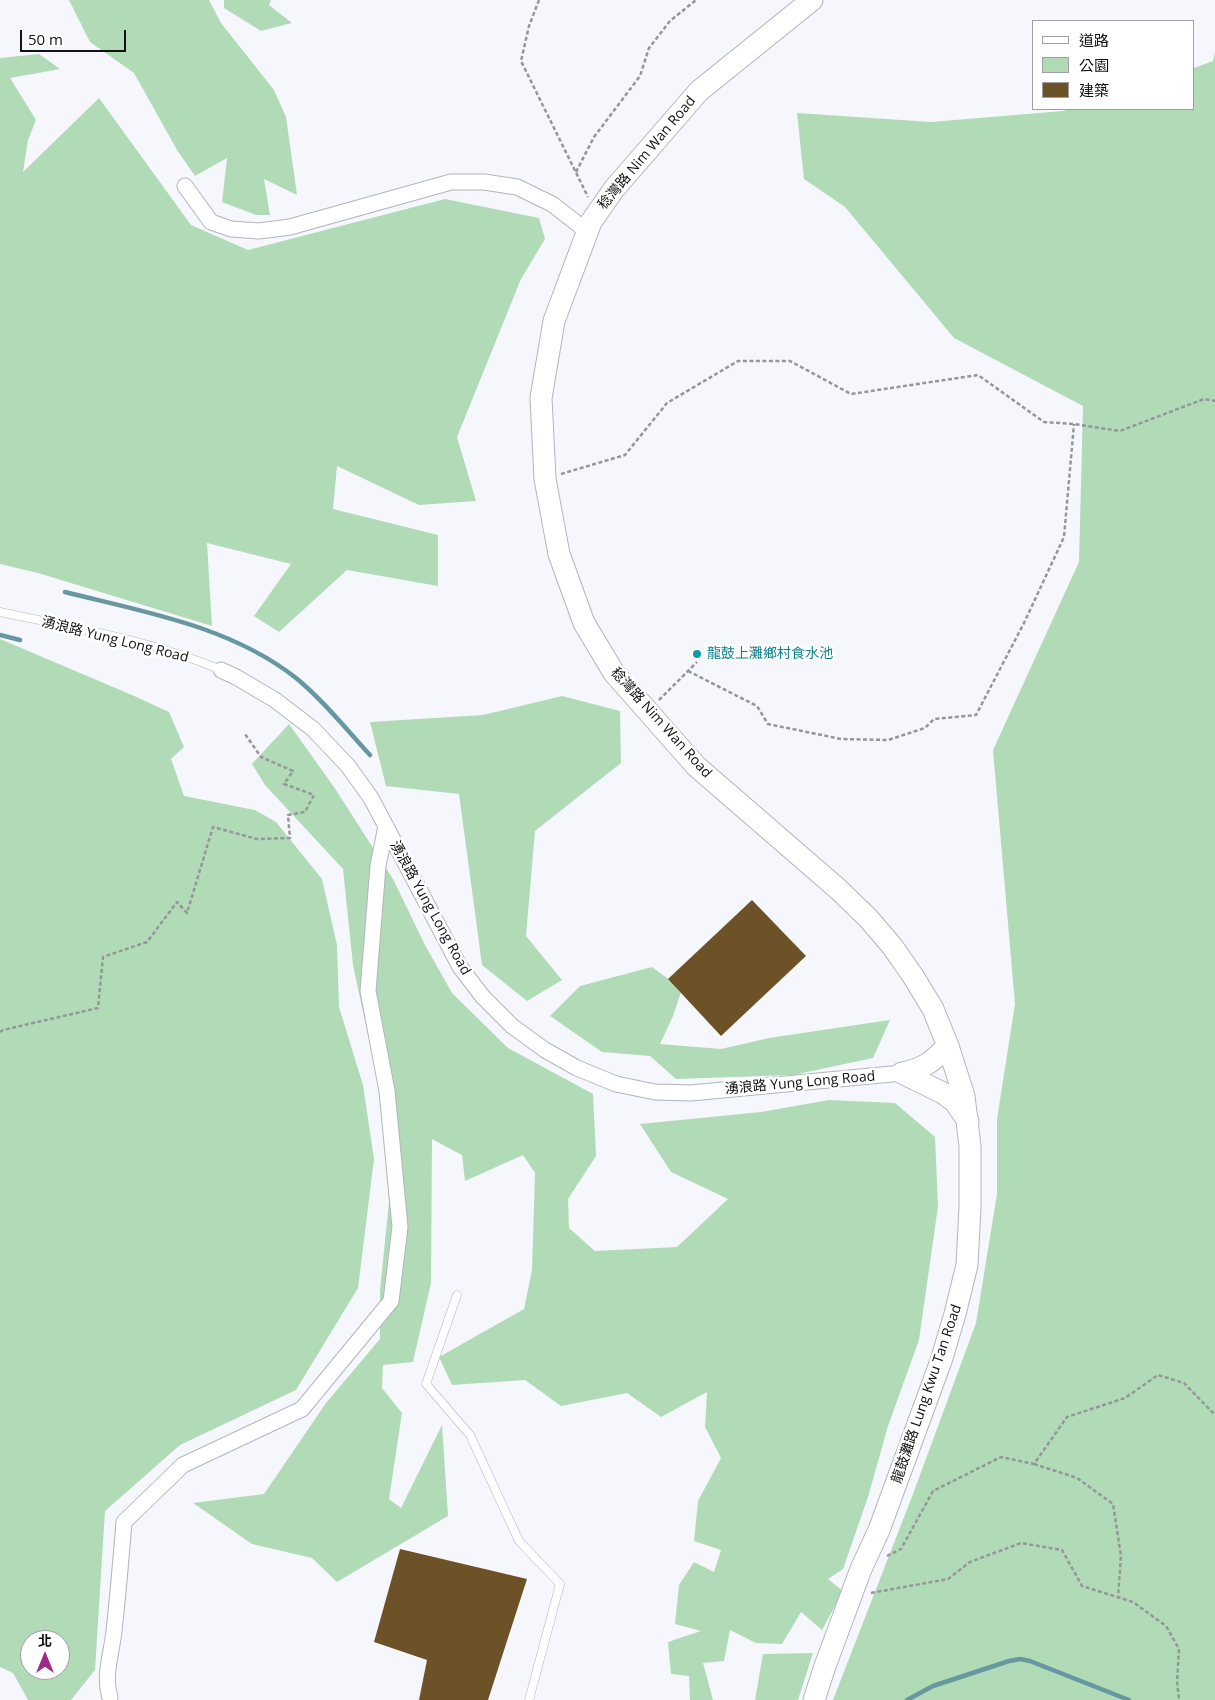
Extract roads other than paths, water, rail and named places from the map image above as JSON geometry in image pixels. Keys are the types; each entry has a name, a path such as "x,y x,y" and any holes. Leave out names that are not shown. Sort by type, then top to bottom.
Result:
{"street":[{"name":"稔灣路 Nim Wan Road","path":"812,0 698,91 614,189 592,223 554,321 541,398 545,479 559,554 584,623 614,673 696,766 868,918 892,946 913,976 933,1009 948,1046"},
{"path":"185,186 211,222 231,229 260,231 290,227 451,182 484,182 517,187 592,223"},
{"name":"湧浪路 Yung Long Road","path":"222,670 275,700 313,729 348,766 386,826 460,967 477,990 512,1026 545,1050 577,1068 616,1084 655,1092 691,1093 902,1073"},
{"path":"111,1699 107,1688 107,1680 114,1633 124,1522 183,1465 302,1409 390,1301 400,1227 388,1091 368,991 378,866 386,826"},
{"path":"902,1073 930,1064 948,1046"},
{"name":"龍鼓灘路 Lung Kwu Tan Road","path":"814,1700 824,1666 861,1569 879,1530 941,1360 967,1265 970,1207 968,1121 964,1096 948,1046"},
{"path":"902,1073 943,1093 955,1102 968,1121"}],"lane":[{"name":"湧浪路 Yung Long Road","path":"0,612 115,637 171,652 222,670"},
{"path":"458,1295 426,1384 470,1435 519,1541 560,1584 529,1700"}],"waterway":[{"path":"65,592 155,614 215,633 243,645 270,660 296,678 325,705 370,755"},
{"path":"0,635 20,640"},
{"path":"907,1700 933,1686 1020,1659 1030,1661 1129,1700"}],"place":[{"name":"龍鼓上灘鄉村食水池","path":"697,654"}]}
